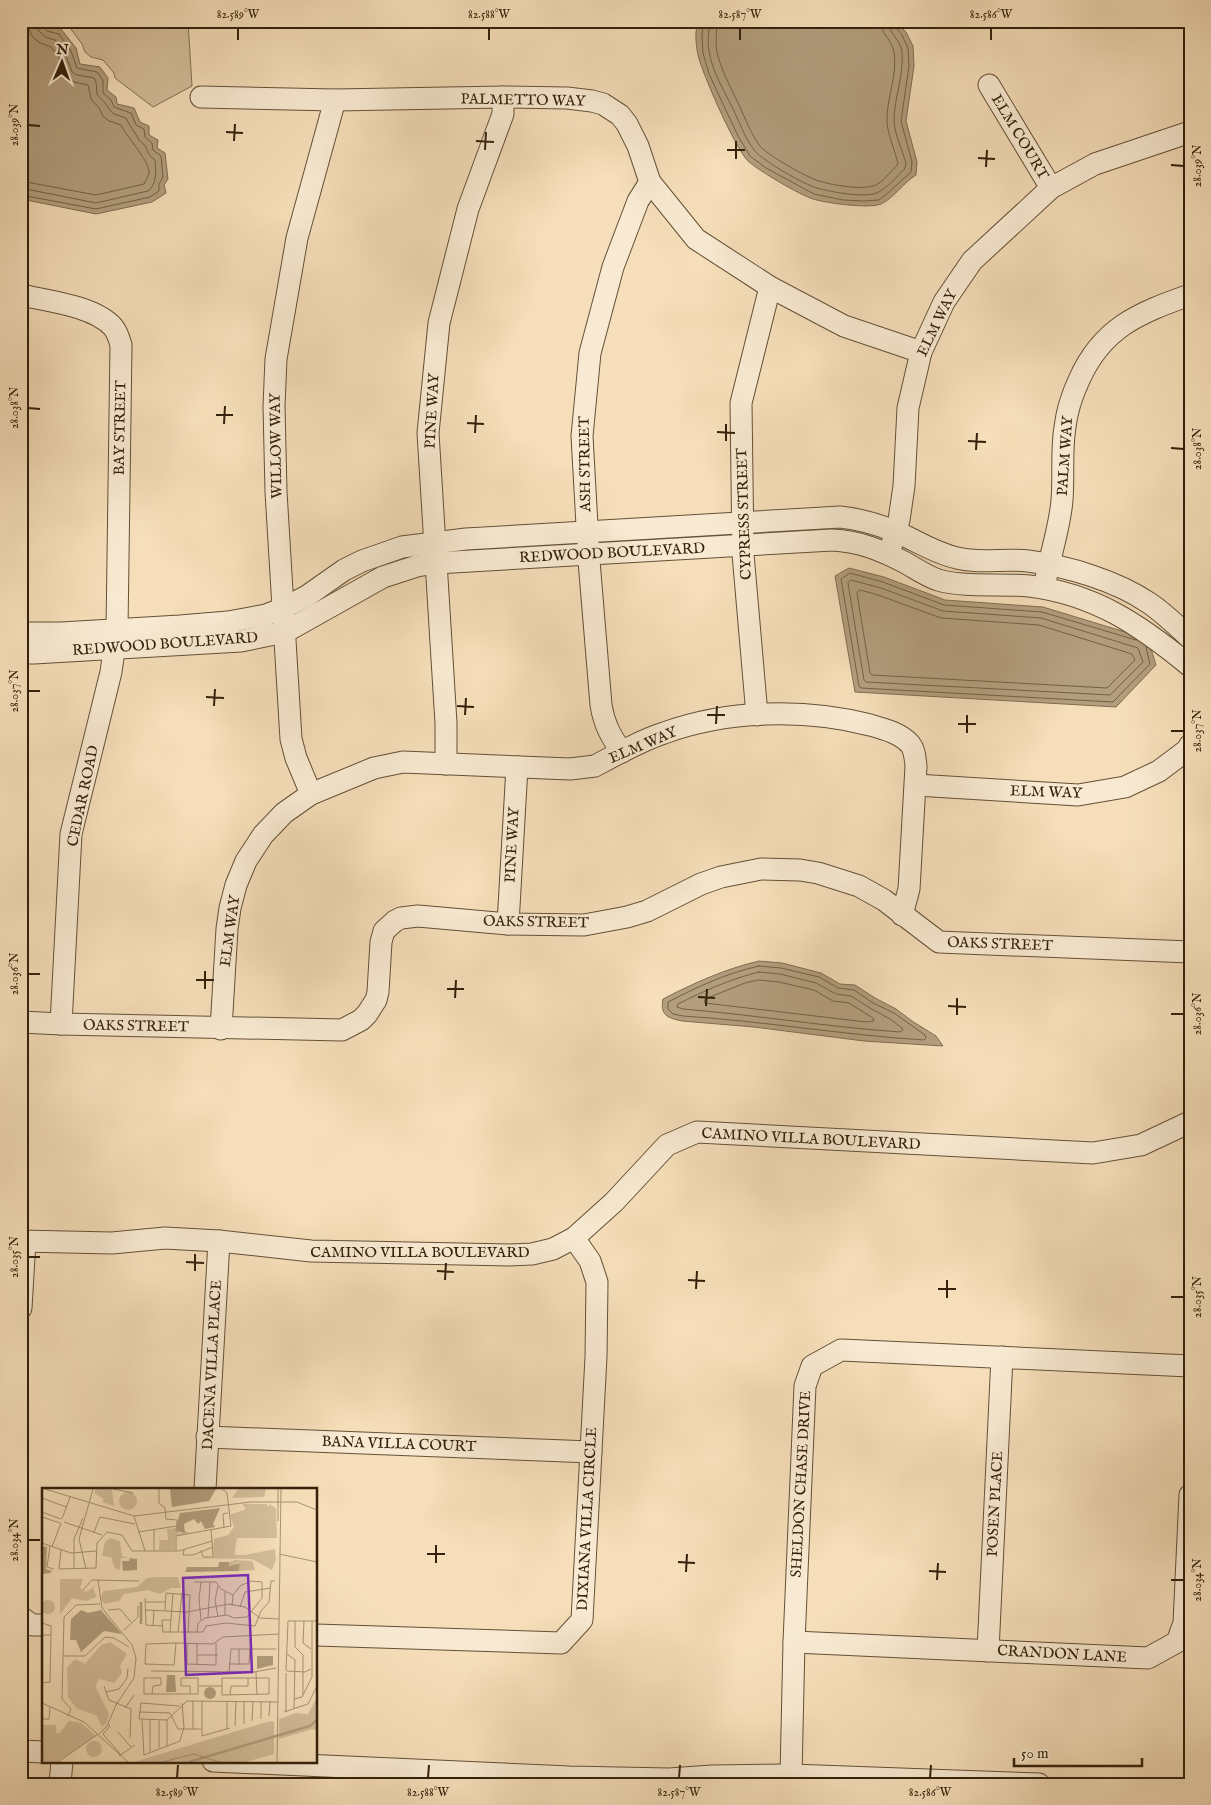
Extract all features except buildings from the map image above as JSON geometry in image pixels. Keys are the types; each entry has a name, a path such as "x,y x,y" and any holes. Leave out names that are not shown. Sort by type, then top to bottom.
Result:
{"street":[{"name":"ELM COURT","path":"990,85 1051,188"},
{"name":"PALMETTO WAY","path":"201,97 335,100 503,97 582,99 597,102 620,115 633,134 650,182 696,239 770,287 844,326 921,352"},
{"name":"PINE WAY","path":"446,764 446,723 428,433 439,323 468,209 502,114 503,97"},
{"name":"WILLOW WAY","path":"311,794 296,758 291,739 275,458 274,406 276,358 297,238 335,100"},
{"name":"ELM WAY","path":"889,555 896,532 906,473 908,408 921,352 944,302 972,261 1051,188 1095,164 1190,132"},
{"name":"ASH STREET","path":"622,752 611,738 603,720 588,555 582,436 590,353 613,267 638,201 650,182"},
{"name":"CYPRESS STREET","path":"757,715 743,546 741,402 770,287"},
{"name":"BAY STREET","path":"21,295 84,310 98,316 114,328 121,345 116,639"},
{"name":"PALM WAY","path":"1044,588 1059,523 1062,501 1065,428 1070,403 1088,361 1098,347 1125,323 1154,307 1190,295"},
{"name":"REDWOOD BOULEVARD","path":"21,633 61,633 116,639 241,641 285,632 383,577 417,566 436,553 466,539 840,517 856,519 896,532 925,547 957,558 972,561 1028,561 1048,564 1098,579 1150,603 1190,638"},
{"name":"REDWOOD BOULEVARD","path":"21,653 34,653 266,615 307,596 344,570 402,546 436,553 588,555 832,540 864,544 935,579 959,585 1019,585 1069,594 1119,615 1154,637 1190,666"},
{"name":"CEDAR ROAD","path":"61,1024 72,834 111,672 116,639"},
{"name":"ELM WAY","path":"221,1028 226,929 236,885 246,861 263,835 284,813 311,794 374,768 403,762 584,768 596,766 663,733 731,717 786,714 842,719 897,734 910,743 913,749 916,766 916,785 1078,795 1125,787 1159,771 1187,750 1190,745"},
{"name":"PINE WAY","path":"508,924 517,767"},
{"path":"902,914 910,889 916,785"},
{"name":"OAKS STREET","path":"21,1022 342,1030 361,1020 376,1000 382,936 384,931 395,921 408,916 418,916 508,924 584,925 627,917 653,909 701,884 721,876 760,869 800,870 838,878 875,895 939,942 1190,952"},
{"name":"CAMINO VILLA BOULEVARD","path":"23,1241 112,1243 164,1238 311,1252 532,1254 554,1249 574,1238 614,1202 667,1145 697,1132 1094,1153 1142,1145 1190,1122"},
{"name":"DIXIANA VILLA CIRCLE","path":"318,1635 561,1643 582,1620 596,1357 597,1282 590,1262 574,1238"},
{"path":"21,1308 23,1241"},
{"name":"DACENA VILLA PLACE","path":"205,1488 219,1242"},
{"name":"SHELDON CHASE DRIVE","path":"791,1775 794,1642 805,1386 812,1366 841,1350 1190,1366"},
{"name":"POSEN PLACE","path":"988,1651 1002,1357"},
{"name":"BANA VILLA COURT","path":"207,1437 591,1452"},
{"name":"CRANDON LANE","path":"794,1642 1148,1658 1177,1642 1184,1623 1190,1495"},
{"path":"21,1618 32,1625 42,1626"},
{"path":"21,1751 42,1752"},
{"path":"60,1784 62,1762"},
{"path":"235,1762 677,1782 712,1776 791,1775 901,1782 1039,1784"}],"shaded area":[{"path":"65,21 188,21 192,86 153,107 115,78 114,73 103,60 91,57 85,52 82,44"}],"water":[{"path":"21,21 45,21 50,27 61,29 76,48 80,64 100,67 108,78 107,90 116,97 117,104 134,108 140,122 149,126 149,135 158,140 157,148 165,153 168,179 164,185 166,193 152,202 96,214 21,199"},
{"path":"699,21 895,21 906,32 913,46 914,66 906,121 917,162 916,175 881,204 858,206 837,204 807,197 753,165 742,153 735,141 706,77 697,47 696,33"},
{"path":"849,568 884,577 945,600 1043,607 1148,639 1156,665 1116,707 855,692 835,576"},
{"path":"759,961 782,963 821,973 840,984 855,985 896,1009 936,1036 943,1046 864,1041 754,1027 682,1021 672,1019 664,1012 663,999 710,977"}]}
